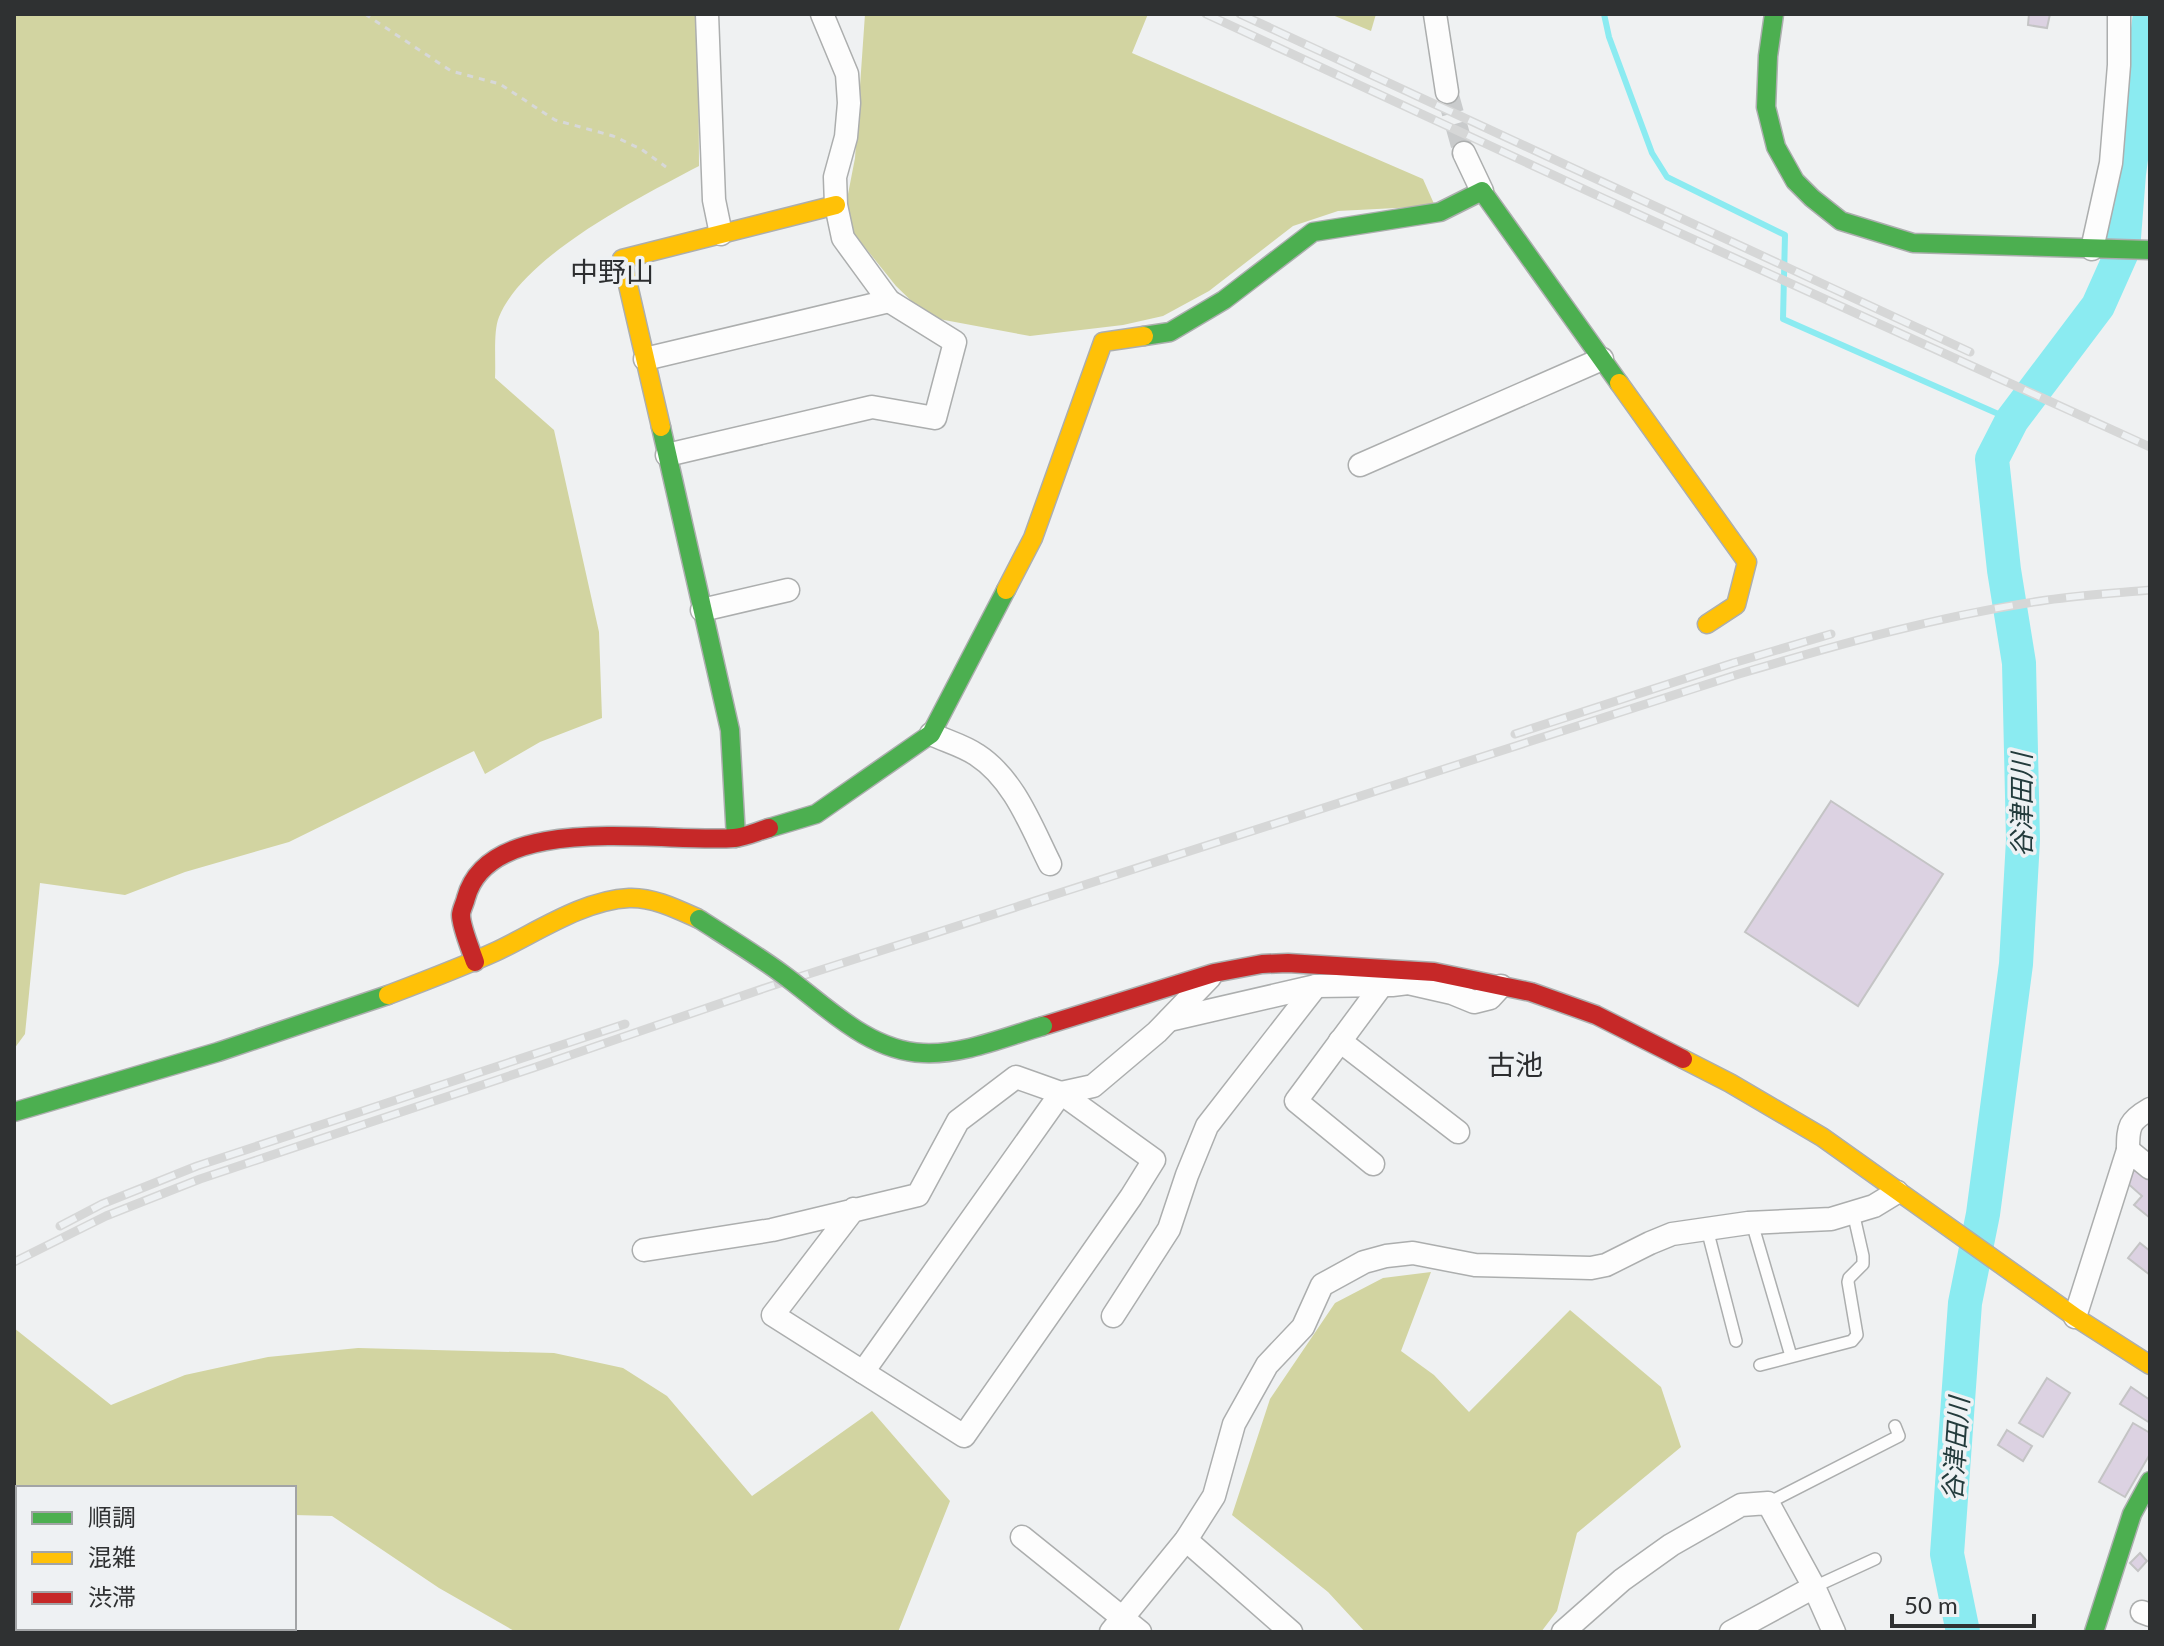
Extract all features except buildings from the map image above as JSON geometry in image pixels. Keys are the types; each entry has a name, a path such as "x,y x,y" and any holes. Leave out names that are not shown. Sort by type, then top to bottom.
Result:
{"street":[{"path":"707,14 714,200 721,234"},
{"path":"667,455 872,407 935,418 955,342 889,301 843,238 836,205 835,177 846,137 849,103 847,74 822,14"},
{"path":"1435,14 1447,92"},
{"path":"1774,14 1766,107 1776,147 1795,181 1841,221 1913,243 2145,250"},
{"path":"2100,249 2119,65 2119,14"},
{"path":"1464,153 1482,191 1747,562 1736,605 1707,624"},
{"path":"475,962 461,916 470,883 482,869 505,852 536,843 590,836 736,838 816,814 931,734 1033,538 1103,342 1170,332 1224,300 1313,232 1440,212 1482,191"},
{"path":"736,838 730,730 622,259 836,205"},
{"path":"645,359 889,301"},
{"path":"1360,465 1602,359"},
{"path":"702,610 788,590"},
{"path":"931,734 977,755 1001,775 1020,804 1050,864"},
{"path":"14,1112 229,1048 400,990 475,962 566,915 622,898 663,903 699,919 782,974 847,1023 891,1048 924,1053 1043,1026 1214,973 1262,964 1434,972 1531,992 1596,1015 1730,1083 1822,1137 2075,1317 2150,1365"},
{"path":"863,1372 1061,1093 1093,1086 1169,1020 1214,973"},
{"path":"1169,1020 1316,986 1408,983 1426,985 1474,1002 1490,998 1501,986"},
{"path":"1373,1164 1296,1101 1382,985"},
{"path":"1113,1316 1169,1229 1207,1126 1316,986"},
{"path":"1340,1041 1458,1132"},
{"path":"644,1250 772,1230 854,1209 918,1195 958,1121 1016,1077 1061,1093 1154,1160 964,1436 773,1315 854,1209"},
{"path":"2075,1317 2128,1150 2128,1131 2134,1118 2150,1109"},
{"path":"2128,1150 2150,1168"},
{"path":"1022,1537 1125,1627 1214,1496 1234,1424 1267,1365 1303,1327 1322,1285 1364,1262 1413,1253 1475,1265 1591,1268 1606,1265 1672,1234 1752,1223 1831,1219 1903,1196"},
{"path":"2094,1632 2132,1514 2150,1481"},
{"path":"1563,1632 1622,1580 1671,1545 1741,1505 1768,1503 1814,1587 1834,1632"},
{"path":"1186,1540 1291,1632"},
{"path":"1731,1632 1814,1587"}],"lane":[{"path":"1760,1365 1852,1341 1857,1335 1848,1282 1863,1264 1863,1256 1853,1212"},
{"path":"1752,1223 1791,1356"},
{"path":"1707,1229 1736,1341"},
{"path":"1768,1503 1899,1436 1895,1426"},
{"path":"1814,1587 1875,1559"}],"path":[{"path":"365,14 451,71 500,84 555,120 613,136 641,149 666,167"}],"green space":[{"path":"14,14 698,14 699,166 617,211 558,250 512,294 497,323 495,378 554,430 599,632 602,718 540,742 485,774 474,751 289,842 185,872 125,895 40,883 25,1034 14,1049"},
{"path":"865,14 1148,14 1132,53 1423,179 1435,206 1338,211 1293,226 1209,291 1163,316 1123,325 1030,336 928,317 896,286 843,220 855,158"},
{"path":"1330,14 1376,14 1371,31"},
{"path":"1431,1272 1401,1351 1434,1375 1469,1412 1570,1310 1661,1387 1681,1447 1577,1533 1557,1611 1541,1632 1365,1632 1328,1592 1232,1515 1270,1399 1335,1303 1383,1278"},
{"path":"14,1328 111,1405 185,1375 268,1357 358,1348 554,1353 623,1368 667,1396 752,1496 872,1411 950,1501 898,1632 516,1632 439,1588 332,1516 296,1515 296,1486 16,1486 14,1522"}],"waterway":[{"path":"1604,14 1609,37 1652,153 1667,177 1785,235 1783,319 2012,420"},
{"name":"谷津田川","path":"1963,1632 1947,1554 1965,1303 1983,1214 2016,964 2023,840 2019,663 2004,570 1992,459 2012,420 2098,306 2123,250 2129,174 2150,14"}],"tunnel":[{"path":"1447,92 1464,153"}],"railway":[{"path":"1206,14 2150,447"},
{"path":"1240,14 1970,352"},
{"path":"14,1262 106,1216 200,1179 768,987 1739,674 1853,641 2008,606 2150,590"},
{"path":"1515,734 1831,634"},
{"path":"60,1226 102,1204 197,1166 625,1024"}],"traffic: fast":[{"path":"1774,14 1766,107 1776,147 1795,181 1841,221 1913,243 2150,250"},
{"path":"1144,336 1170,332 1224,300 1313,232 1440,212 1482,191 1619,383"},
{"path":"661,427 730,730 736,838"},
{"path":"769,828 816,814 931,734 1006,590"},
{"path":"699,919 771,966 847,1024 883,1044 903,1050 938,1053 984,1044 1043,1026"},
{"path":"14,1112 218,1052 388,995"},
{"path":"2094,1632 2132,1514 2150,1481"}],"traffic: slow":[{"path":"661,427 622,259 836,205"},
{"path":"1006,590 1033,538 1103,342 1144,336"},
{"path":"1619,383 1747,562 1736,605 1707,624"},
{"path":"388,995 484,957 595,904 629,898 647,899 699,919"},
{"path":"1683,1059 1822,1137 2075,1317 2150,1365"}],"traffic: jam":[{"path":"475,962 463,926 462,911 482,870 508,852 543,841 584,837 734,838 769,828"},
{"path":"1043,1026 1214,973 1262,964 1288,963 1434,972 1531,992 1596,1015 1683,1059"}],"district":[{"name":"中野山","path":"612,271"},
{"name":"古池","path":"1515,1064"}]}
